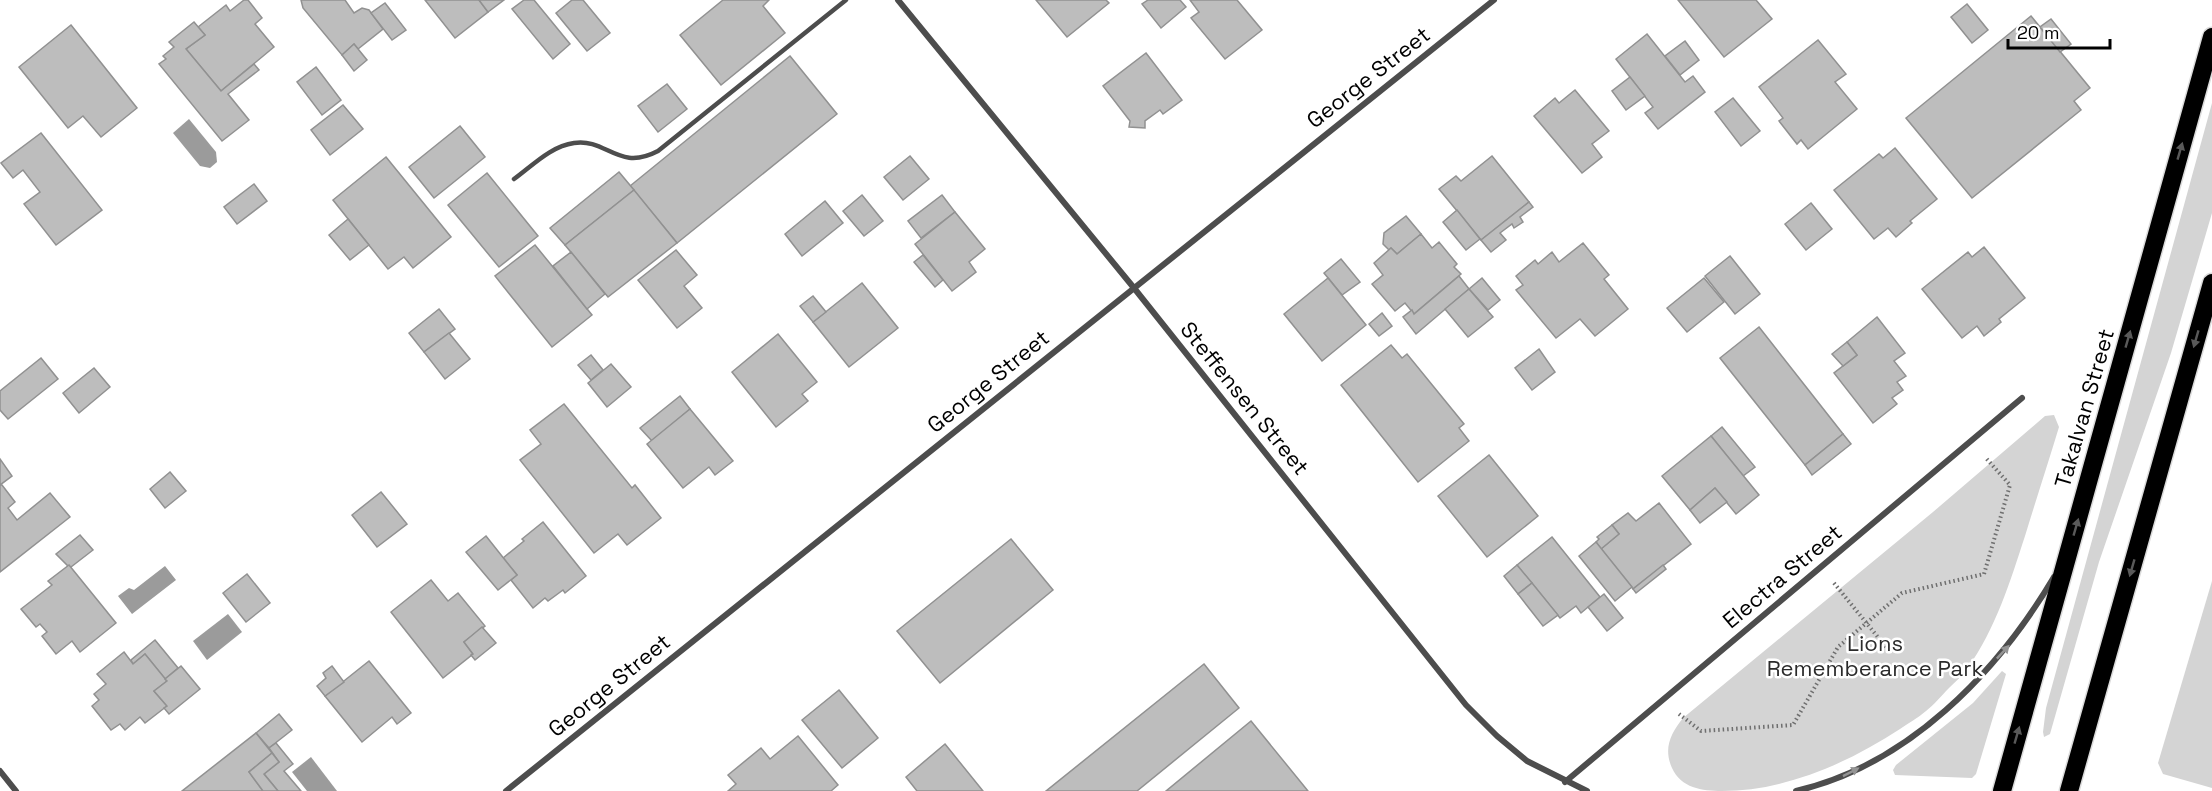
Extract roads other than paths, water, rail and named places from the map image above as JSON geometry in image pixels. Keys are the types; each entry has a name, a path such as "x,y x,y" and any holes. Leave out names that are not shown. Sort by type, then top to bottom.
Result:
{"highway":[{"name":"Takalvan Street","path":"2002,791 2212,37"},
{"path":"2069,791 2212,283"}],"street":[{"name":"Steffensen Street","path":"898,0 1134,288 1467,705 1497,736 1527,762 1587,791"},
{"name":"George Street","path":"506,791 1494,0"},
{"name":"Electra Street","path":"1565,782 2022,398"},
{"path":"1796,791 1845,775 1864,765 1908,739 1944,712 2012,642 2034,611 2068,554"},
{"path":"0,771 16,791"}],"lane":[{"path":"514,179 547,154 572,143 584,142 624,158 647,157 658,151 846,0"}],"park label":[{"name":"Lions Rememberance Park","path":"1875,656"}]}
